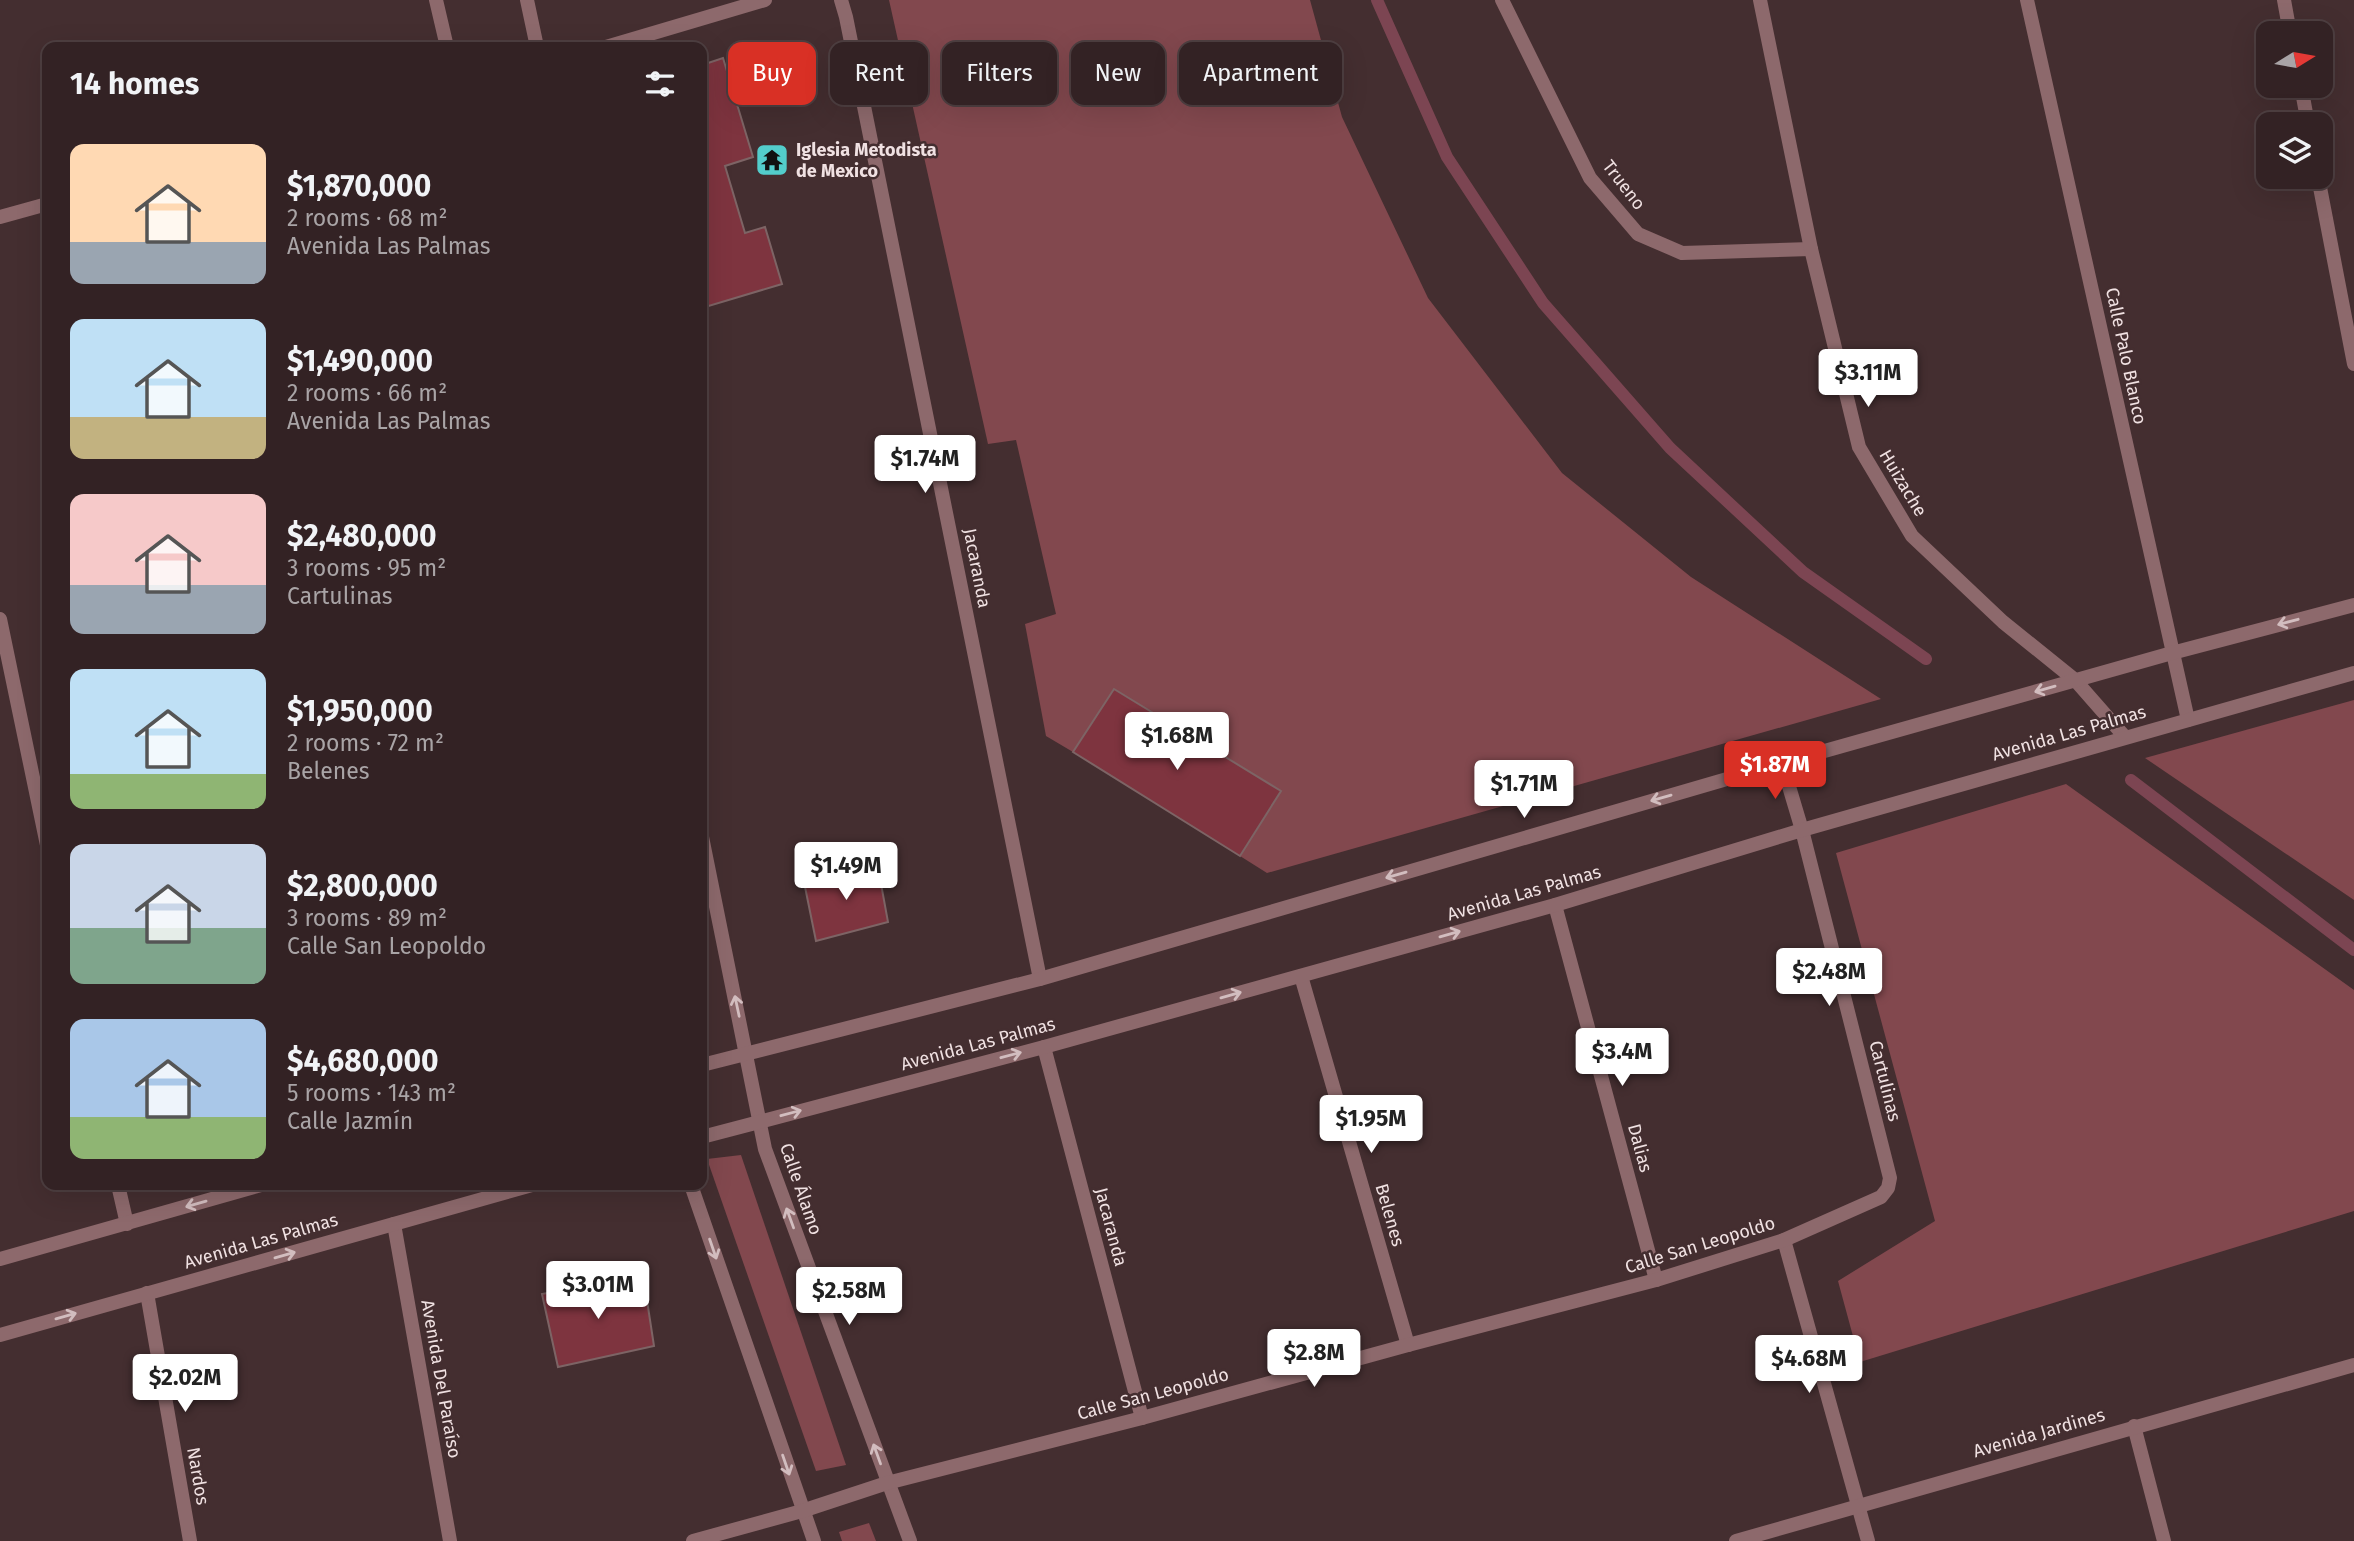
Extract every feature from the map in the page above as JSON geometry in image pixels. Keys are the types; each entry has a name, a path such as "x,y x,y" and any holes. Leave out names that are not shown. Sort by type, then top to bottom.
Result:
{"street":[{"path":"436,0 446,42"},
{"path":"527,0 536,42"},
{"path":"623,42 765,0"},
{"name":"Jacaranda","path":"841,0 1040,979"},
{"name":"Trueno","path":"1502,0 1590,178 1638,234 1682,253 1811,249"},
{"name":"Huizache","path":"1760,0 1811,249 1859,447 1912,536 2003,622 2076,680 2124,737"},
{"name":"Calle Palo Blanco","path":"2027,0 2188,720"},
{"path":"2284,0 2288,21"},
{"path":"2320,189 2354,364"},
{"path":"0,217 42,205"},
{"path":"707,1064 1040,979 1782,763 2172,653 2354,605"},
{"path":"0,619 42,821"},
{"name":"Avenida Las Palmas","path":"707,1136 1044,1047 1555,905 1801,830 2354,673"},
{"name":"Cartulinas","path":"1782,763 1890,1178"},
{"name":"Calle Álamo","path":"707,861 765,1149 910,1541"},
{"name":"Dalias","path":"1555,905 1656,1280"},
{"name":"Belenes","path":"1301,976 1408,1345"},
{"name":"Jacaranda","path":"1044,1047 1142,1418"},
{"name":"Calle San Leopoldo","path":"693,1541 802,1511 887,1483 1142,1418 1656,1280 1784,1240 1881,1197 1888,1188 1890,1178"},
{"path":"119,1190 127,1224"},
{"path":"0,1259 244,1190"},
{"name":"Avenida Las Palmas","path":"0,1335 514,1190"},
{"path":"693,1190 814,1541"},
{"name":"Avenida Del Paraíso","path":"394,1224 450,1541"},
{"path":"1784,1240 1868,1541"},
{"name":"Nardos","path":"147,1293 190,1541"},
{"name":"Avenida Jardines","path":"1736,1541 2354,1365"},
{"path":"2134,1426 2164,1541"}],"shaded area":[{"path":"889,0 1310,0 1321,42 1179,42 1179,105 1339,105 1428,298 1562,473 1691,577 1881,699 1267,873 1240,856 1281,791 1114,689 1073,752 1046,736 1025,624 1056,614 1016,440 988,444 912,105 928,105 928,42 898,42"},
{"path":"2354,700 2354,900 2145,758"},
{"path":"2066,784 2354,990 2354,1211 1860,1362 1838,1281 1935,1221 1836,853"},
{"path":"741,1155 846,1465 816,1471 707,1159"},
{"path":"869,1523 876,1541 842,1541 839,1532"}],"building":[{"path":"723,58 728,74 728,105 737,105 753,157 725,166 745,233 765,227 782,284 707,306 707,63"},
{"path":"1114,689 1281,791 1240,856 1073,752"},
{"path":"877,862 888,922 816,941 804,882"},
{"path":"619,1279 646,1294 654,1346 558,1367 542,1294"}],"waterway":[{"path":"1377,0 1447,157 1543,303 1670,448 1803,572 1926,659"},
{"path":"2131,780 2354,950"}],"place":[{"name":"Iglesia Metodista de Mexico","path":"772,160"}]}
